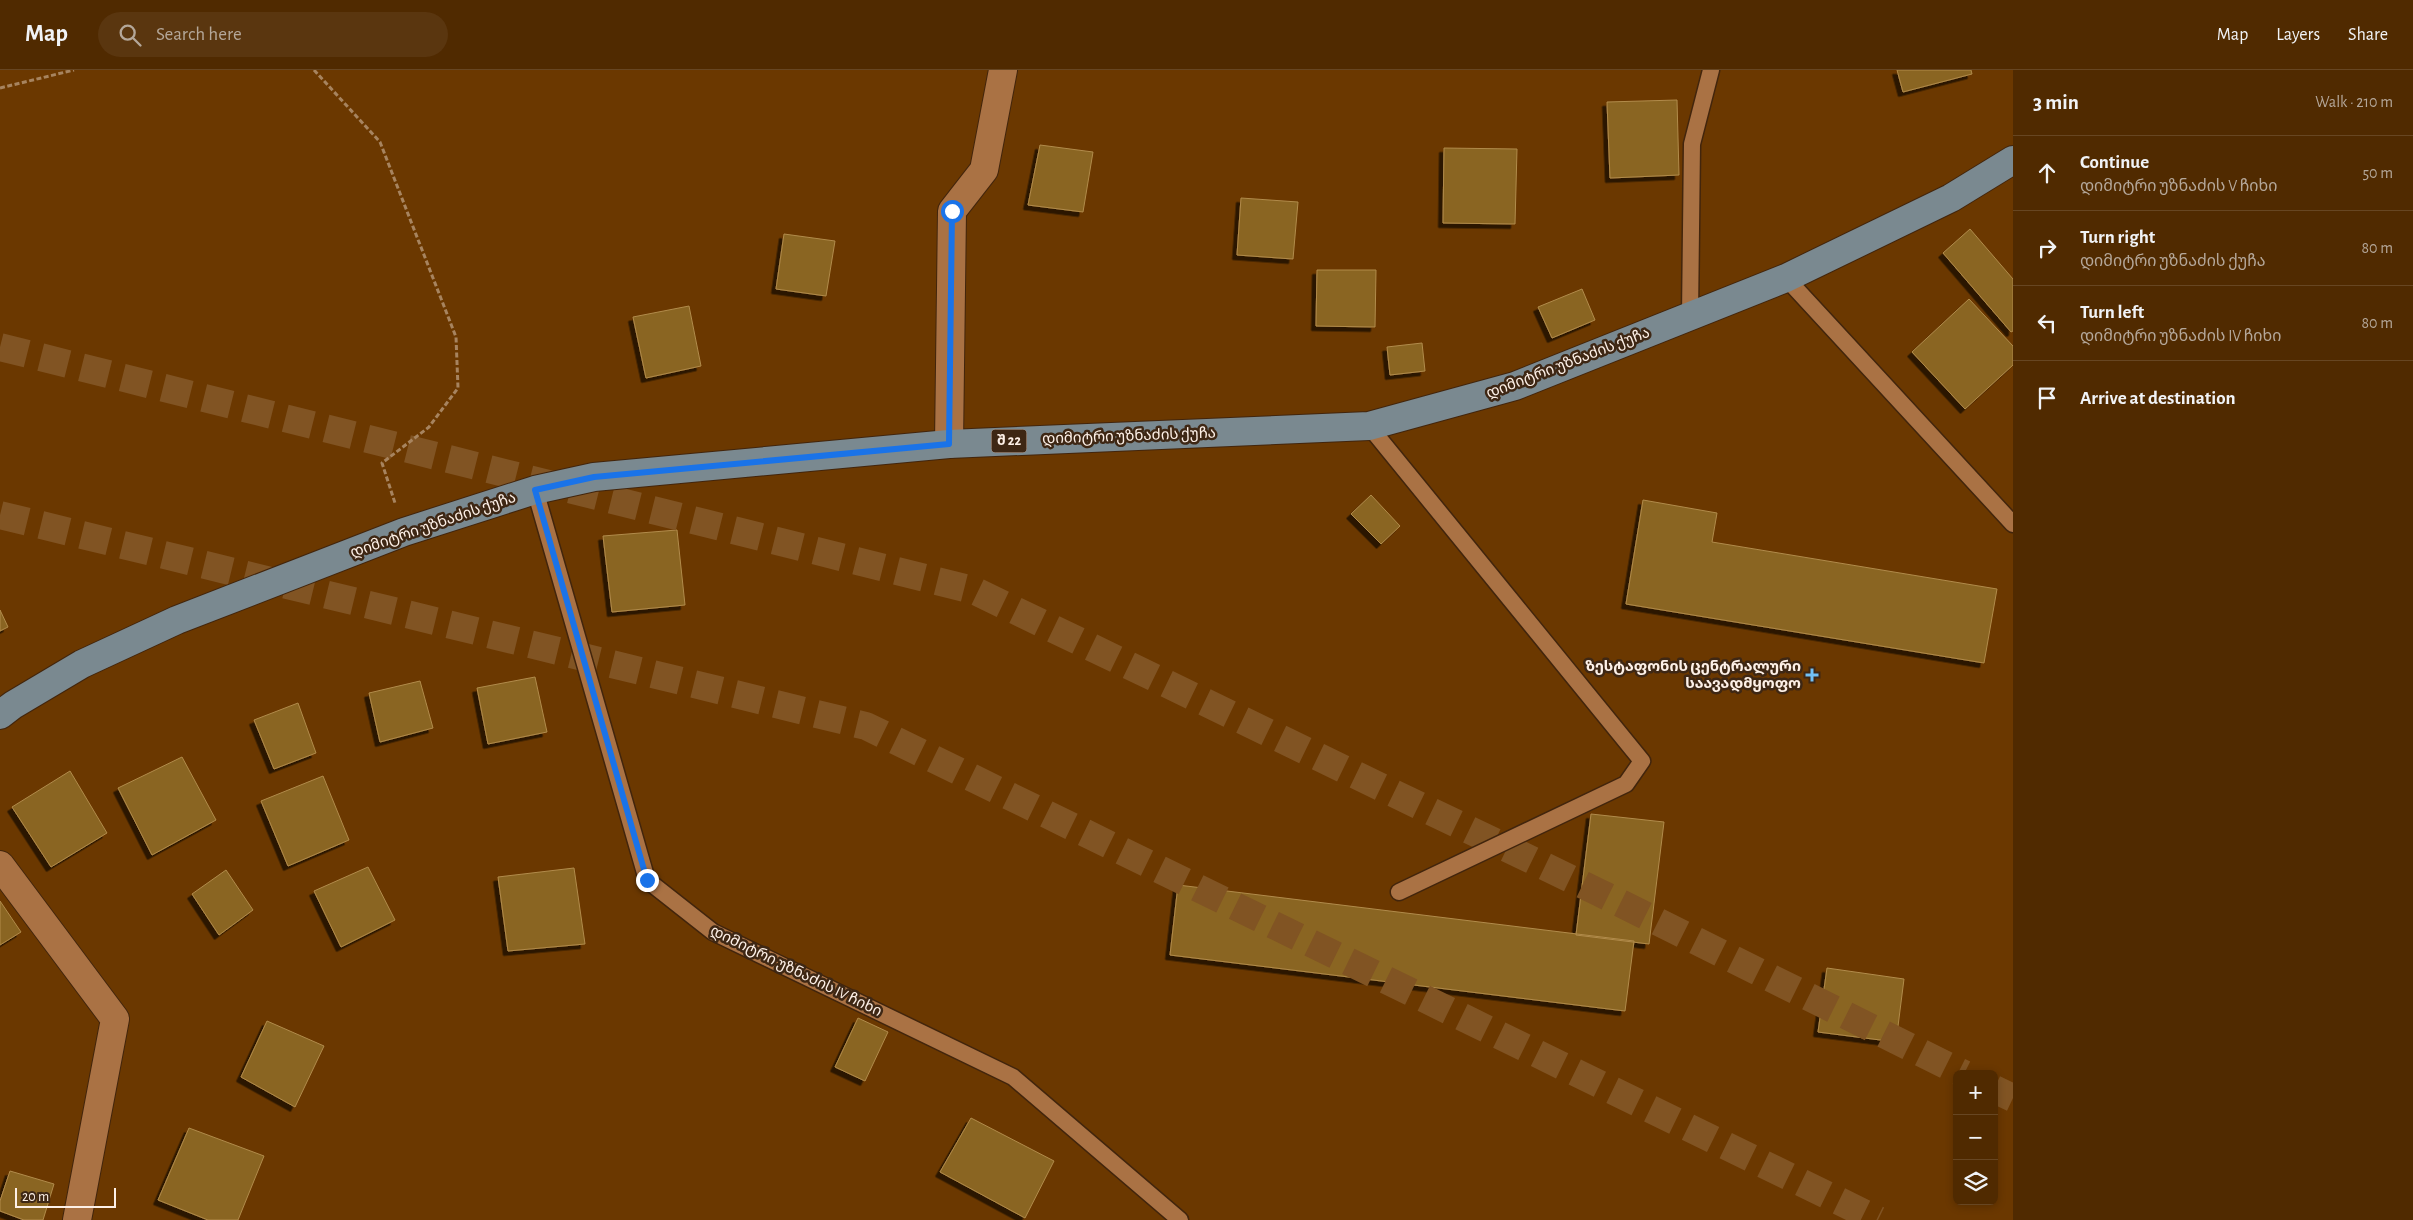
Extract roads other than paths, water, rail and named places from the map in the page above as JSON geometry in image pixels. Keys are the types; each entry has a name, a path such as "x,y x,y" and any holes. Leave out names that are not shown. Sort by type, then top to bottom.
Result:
{"main road":[{"name":"დიმიტრი უზნაძის ქუჩა","path":"0,715 13,705 82,664 177,620 404,532 535,490 594,477 949,444 1369,426 1515,386 1786,278 1952,198 2013,160"}],"street":[{"path":"949,444 952,211 984,170 1003,70"},
{"path":"0,865 115,1019 77,1220"}],"lane":[{"path":"1690,316 1692,144 1711,70"},
{"path":"1786,278 2013,524"},
{"path":"1369,426 1642,761 1626,784 1399,892"},
{"name":"დიმიტრი უზნაძის IV ჩიხი","path":"535,490 647,880 713,932 1013,1077 1180,1220"}],"tunnel":[{"path":"0,347 973,590 1600,893 1956,1070"},
{"path":"0,515 866,726 1878,1220"},
{"path":"1998,1091 2013,1098"}],"place":[{"name":"ზესტაფონის ცენტრალური საავადმყოფო","path":"1812,675"}]}
